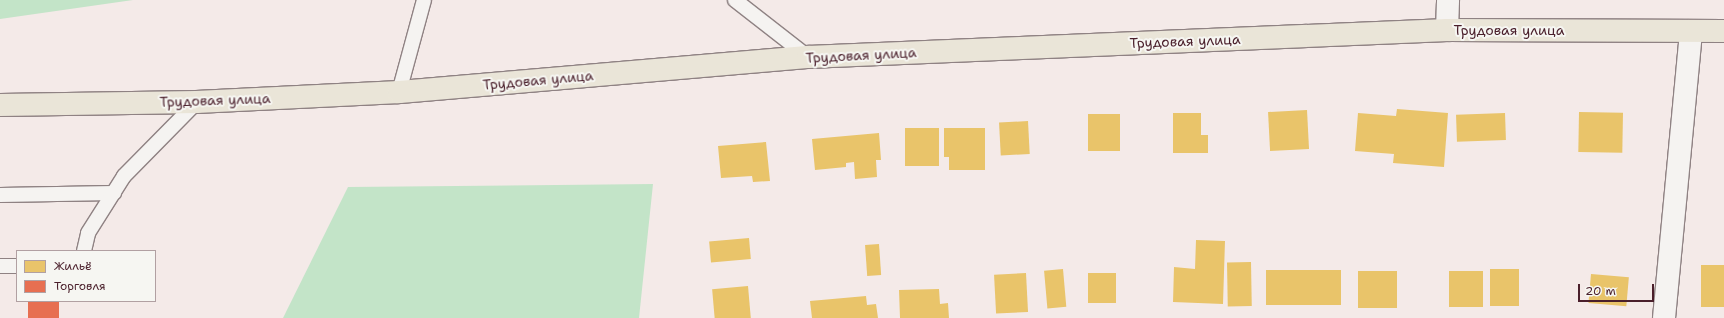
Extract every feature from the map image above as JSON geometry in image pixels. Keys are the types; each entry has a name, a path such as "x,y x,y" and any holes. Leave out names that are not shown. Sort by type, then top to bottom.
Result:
{"main road":[{"name":"Трудовая улица","path":"0,105 197,102 399,92 808,57 1447,30 1724,31"}],"street":[{"path":"1447,30 1448,0"},
{"path":"1664,318 1692,31"}],"lane":[{"path":"399,92 424,0"},
{"path":"736,0 808,57"},
{"path":"84,250 88,233 124,176 197,102"},
{"path":"0,195 114,193"},
{"path":"0,266 16,266"}],"green space":[{"path":"0,0 133,0 0,19"},
{"path":"653,184 639,318 283,318 348,187"}],"building: Жильё":[{"path":"1397,109 1448,113 1444,167 1393,163 1394,154 1355,151 1358,113 1396,116"},
{"path":"1307,110 1309,149 1270,151 1268,112"},
{"path":"1579,112 1623,113 1622,153 1578,152"},
{"path":"1173,113 1201,113 1201,135 1208,135 1208,153 1173,153"},
{"path":"1505,113 1506,140 1457,142 1456,115"},
{"path":"1088,114 1120,114 1120,151 1088,151"},
{"path":"1028,121 1030,154 1001,155 999,123"},
{"path":"905,128 939,128 939,166 905,166"},
{"path":"944,128 985,128 985,170 949,170 949,157 944,157"},
{"path":"879,133 881,160 876,160 877,177 855,179 854,162 846,163 846,167 815,170 812,139"},
{"path":"766,142 770,181 753,182 752,176 721,178 718,146"},
{"path":"749,238 751,259 711,262 709,241"},
{"path":"1196,240 1225,241 1223,304 1173,302 1174,267 1195,269"},
{"path":"879,244 881,275 867,276 865,245"},
{"path":"1227,262 1251,262 1252,306 1228,306"},
{"path":"1701,265 1724,265 1724,307 1701,307"},
{"path":"1063,269 1066,307 1047,309 1044,271"},
{"path":"1490,269 1519,269 1519,306 1490,306"},
{"path":"1266,270 1341,270 1341,305 1266,305"},
{"path":"1358,271 1397,271 1397,308 1358,308"},
{"path":"1449,271 1483,271 1483,307 1449,307"},
{"path":"1026,273 1028,312 996,314 994,275"},
{"path":"1088,273 1116,273 1116,303 1088,303"},
{"path":"1591,274 1629,277 1626,306 1588,303"},
{"path":"748,286 751,318 715,318 712,289"},
{"path":"939,289 940,304 948,303 949,318 900,318 899,290"},
{"path":"866,296 867,305 876,304 878,318 812,318 810,301"}],"building: Торговля":[{"path":"28,302 59,302 59,318 28,318"}]}
